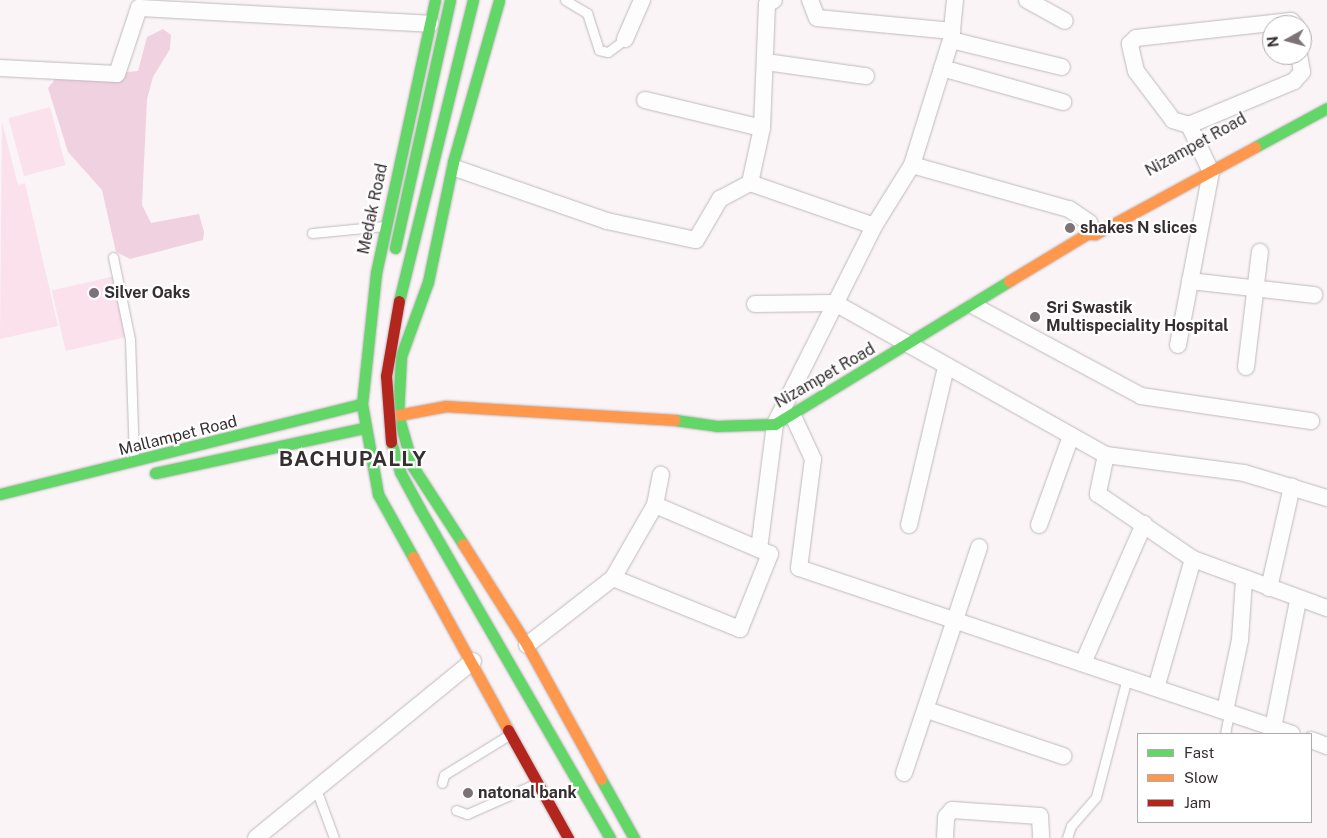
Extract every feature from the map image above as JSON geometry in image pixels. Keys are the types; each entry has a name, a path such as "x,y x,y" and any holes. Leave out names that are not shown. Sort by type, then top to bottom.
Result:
{"main road":[{"name":"Medak Road","path":"435,0 386,226 368,332 362,404 364,428 378,494 455,612 472,661 513,733 537,783 568,838"},
{"path":"394,258 403,199 450,0"},
{"path":"472,0 397,310 386,376 391,442 420,509 610,838"},
{"path":"500,0 439,235 402,356 397,395 398,415 413,467 527,645 634,838"},
{"name":"Nizampet Road","path":"398,415 446,406 638,415 717,426 775,424 792,416 974,306 1088,229 1095,234 1210,161 1327,108"},
{"path":"391,278 374,410 391,483 404,509"},
{"path":"397,395 416,392"},
{"path":"510,396 546,411"},
{"name":"Mallampet Road","path":"0,494 134,463 362,404"},
{"name":"Mallampet Road","path":"145,476 364,428"},
{"path":"0,508 19,503"},
{"path":"455,612 492,588"}],"street":[{"path":"625,39 642,0"},
{"path":"750,183 762,128 767,4 774,0"},
{"path":"810,0 817,18 951,35 1062,67"},
{"path":"759,549 775,424 874,226 912,165 951,35 955,0"},
{"path":"1027,0 1065,21"},
{"path":"0,68 116,74 139,8 431,24"},
{"path":"1262,25 1132,40 1136,71 1173,120 1189,124 1294,81 1302,72 1301,65"},
{"path":"766,62 866,76"},
{"path":"942,68 1063,102"},
{"path":"645,100 762,128"},
{"path":"1178,346 1210,161 1189,124"},
{"path":"912,165 1069,209 1088,229"},
{"path":"455,168 607,221 696,240 720,199 750,183 874,226"},
{"path":"1246,367 1260,252"},
{"path":"1190,281 1314,294"},
{"path":"755,304 835,302 907,347 1106,455 1244,473 1327,498"},
{"path":"974,306 1141,396 1311,421"},
{"path":"909,525 946,367"},
{"path":"792,416 813,459 799,568 1289,733"},
{"path":"1039,525 1072,436"},
{"path":"1106,455 1098,494 1193,559 1298,600 1327,608"},
{"path":"527,645 613,578 655,505 661,475"},
{"path":"1269,588 1292,488"},
{"path":"613,578 740,629 770,554 655,505"},
{"path":"1083,663 1144,524"},
{"path":"904,773 927,710 980,547"},
{"path":"1156,688 1193,559"},
{"path":"1227,712 1240,640 1244,578"},
{"path":"1273,728 1298,600"},
{"path":"256,838 472,661"},
{"path":"927,710 1063,756"},
{"path":"1312,740 1327,746"},
{"path":"945,838 946,817 952,810 1040,816 1041,838"}],"lane":[{"path":"565,0 588,13 599,50 608,52 625,39"},
{"path":"312,233 386,226 439,235"},
{"path":"113,257 130,340 134,463"},
{"path":"1067,838 1071,826 1096,797 1127,678"},
{"path":"1225,733 1227,712"},
{"path":"442,783 444,775 513,733"},
{"path":"456,810 467,814 537,783"},
{"path":"316,789 334,838"}],"shaded area":[{"path":"163,29 171,35 170,49 153,77 147,99 142,205 151,223 199,214 204,232 203,240 130,259 116,252 102,190 68,152 48,88 56,78 138,71 147,37"},
{"path":"50,107 66,165 24,176 8,118"},
{"path":"2,122 18,185 25,183 58,326 0,339"},
{"path":"119,275 133,335 66,351 52,291"}],"traffic: fast":[{"path":"413,557 378,494 362,404 376,273 435,0"},
{"path":"395,248 450,0"},
{"path":"399,301 473,0"},
{"path":"463,544 413,467 398,415 401,356 428,282 453,162 499,0"},
{"path":"1255,147 1327,108"},
{"path":"675,420 717,426 775,424 1009,281"},
{"path":"0,494 362,404"},
{"path":"155,473 364,428"},
{"path":"391,442 400,472 420,509 610,838"},
{"path":"601,779 634,838"}],"traffic: slow":[{"path":"1009,281 1087,234 1095,234 1255,147"},
{"path":"398,415 446,406 675,420"},
{"path":"463,544 527,645 601,779"},
{"path":"413,557 508,730"}],"traffic: jam":[{"path":"391,442 386,376 399,301"},
{"path":"508,730 568,838"}],"place":[{"name":"shakes N slices","path":"1070,228"},
{"name":"Silver Oaks","path":"94,293"},
{"name":"Sri Swastik Multispeciality Hospital","path":"1035,317"},
{"name":"natonal bank","path":"468,793"}],"district":[{"name":"BACHUPALLY","path":"353,459"}]}
